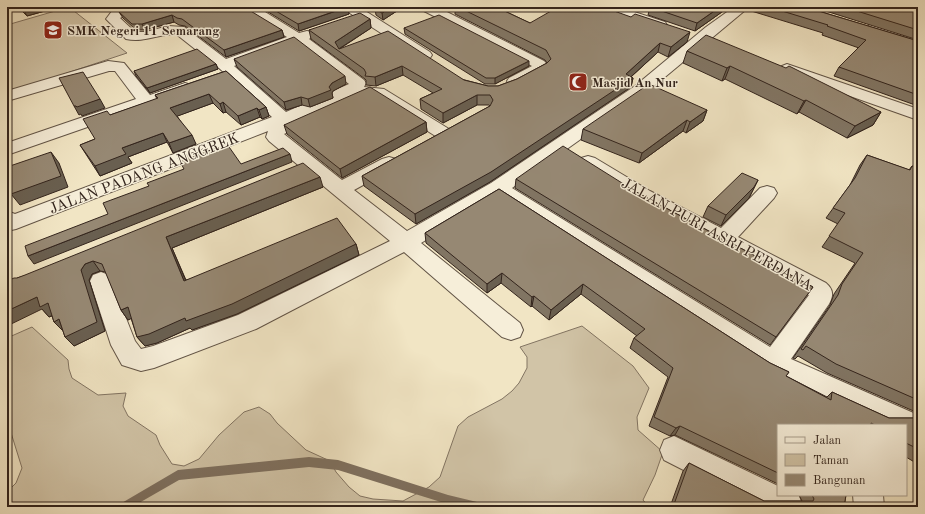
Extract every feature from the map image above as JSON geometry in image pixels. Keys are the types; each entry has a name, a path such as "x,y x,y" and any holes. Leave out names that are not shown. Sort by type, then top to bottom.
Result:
{"street":[{"path":"138,7 119,13 114,16 113,19 131,36 139,37 168,30 179,30 219,74 284,119"},
{"path":"248,7 298,38"},
{"path":"427,7 541,66 539,69 505,86"},
{"path":"606,7 672,29"},
{"path":"101,281 124,345 131,357 141,360 154,357 247,322 406,242 498,188 641,88 711,30 742,7"},
{"path":"360,13 439,64"},
{"path":"918,40 863,25 918,46"},
{"path":"7,149 219,74 298,38 320,30"},
{"name":"JALAN PADANG ANGGREK","path":"8,223 284,119 354,89 358,85 356,81 298,38"},
{"path":"7,96 108,66 119,66 146,101"},
{"path":"776,66 918,114"},
{"path":"443,133 378,92 365,91 279,129 274,136 406,242 511,330"},
{"name":"JALAN PURI ASRI PERDANA","path":"560,145 643,196 818,289 821,292 821,297 774,363"},
{"path":"341,189 402,156"},
{"path":"288,172 309,163"},
{"path":"498,188 774,363 883,419 900,424"},
{"path":"724,239 767,193"},
{"path":"907,426 918,429"},
{"path":"674,450 788,507"},
{"path":"868,496 869,507"}],"green space":[{"name":"SMK Negeri 11 Semarang","path":"69,7 127,53 7,93 7,25"},
{"path":"582,326 633,366 649,388 637,417 638,430 663,452 655,475 643,500 649,507 7,507 7,492 16,483 22,468 7,420 7,338 32,327 68,360 72,378 98,395 126,393 123,406 128,416 156,435 160,445 172,464 184,466 199,459 219,435 244,412 259,407 270,414 277,423 306,450 330,461 336,472 349,487 360,496 373,499 403,501 429,487 440,477 458,426 468,417 502,399 519,383 527,368 527,357 520,347"}],"building":[{"path":"134,7 244,7 282,30 224,50 182,19 172,15 142,24 132,24 119,12"},
{"path":"269,7 347,7 298,24"},
{"path":"380,7 392,7 382,13 375,9"},
{"path":"458,7 496,7 530,23 558,7 603,7 631,17 635,14 690,32 671,47 660,43 626,74 633,78 491,172 415,214 362,176 490,106 493,100 490,95 477,95 443,113 420,99 442,89 402,66 375,77 365,76 366,73 364,69 309,30 360,13 370,19 335,42 339,49 388,31 464,80 488,86 498,86 517,79 547,63 551,59 546,50"},
{"path":"650,7 720,7 697,23"},
{"path":"769,7 805,7 918,41 918,95 839,67 866,40 827,26 828,25"},
{"path":"844,7 918,7 918,30"},
{"path":"439,15 529,61 495,78 486,78 404,28"},
{"path":"706,35 786,68 789,66 881,112 855,126 806,100 804,101 730,66 727,68 687,51"},
{"path":"294,37 345,76 332,83 329,87 331,90 308,99 301,97 284,102 234,59"},
{"path":"197,49 216,64 147,88 134,71"},
{"path":"226,71 266,107 259,110 257,108 238,116 223,102 220,104 209,94 170,108 192,135 169,143 163,133 122,148 126,154 95,166 80,145 95,139 83,119 107,111 110,115 158,98 155,95"},
{"path":"83,72 100,99 77,107 74,106 59,78"},
{"path":"649,84 707,110 690,122 687,120 642,153 583,129"},
{"path":"370,87 426,122 340,169 284,125"},
{"path":"227,144 241,164 283,148 290,154 28,256 25,246 108,214 103,203 149,186 147,183 184,169 178,158 203,149 205,152"},
{"path":"563,146 638,193 813,287 776,337 516,179"},
{"path":"51,152 61,176 11,194 7,181 7,167"},
{"path":"867,155 910,170 912,166 918,168 918,400 836,364 806,346 803,350 801,349 838,295 842,284 863,253 829,236 845,213 833,208 855,178"},
{"path":"303,163 320,177 166,237 184,281 337,218 356,244 232,304 186,321 185,318 149,334 137,337 128,307 121,310 102,264 93,261 85,264 81,270 97,322 65,337 59,319 54,322 48,303 40,307 37,297 7,311 7,281"},
{"path":"742,173 758,180 754,187 726,215 708,206"},
{"path":"499,189 770,363 789,372 786,376 831,400 832,392 889,418 916,418 918,449 907,444 907,424 777,424 777,473 680,426 676,428 654,417 673,368 634,338 645,329 583,284 551,310 502,273 487,284 425,233"},
{"path":"689,463 764,501 813,501 812,496 846,496 844,507 673,507"}],"waterway":[{"path":"123,507 178,475 309,462 338,465 448,500 477,507"}],"place":[{"name":"SMK Negeri 11 Semarang","path":"53,30"},
{"name":"Masjid An Nur","path":"578,82"}]}
